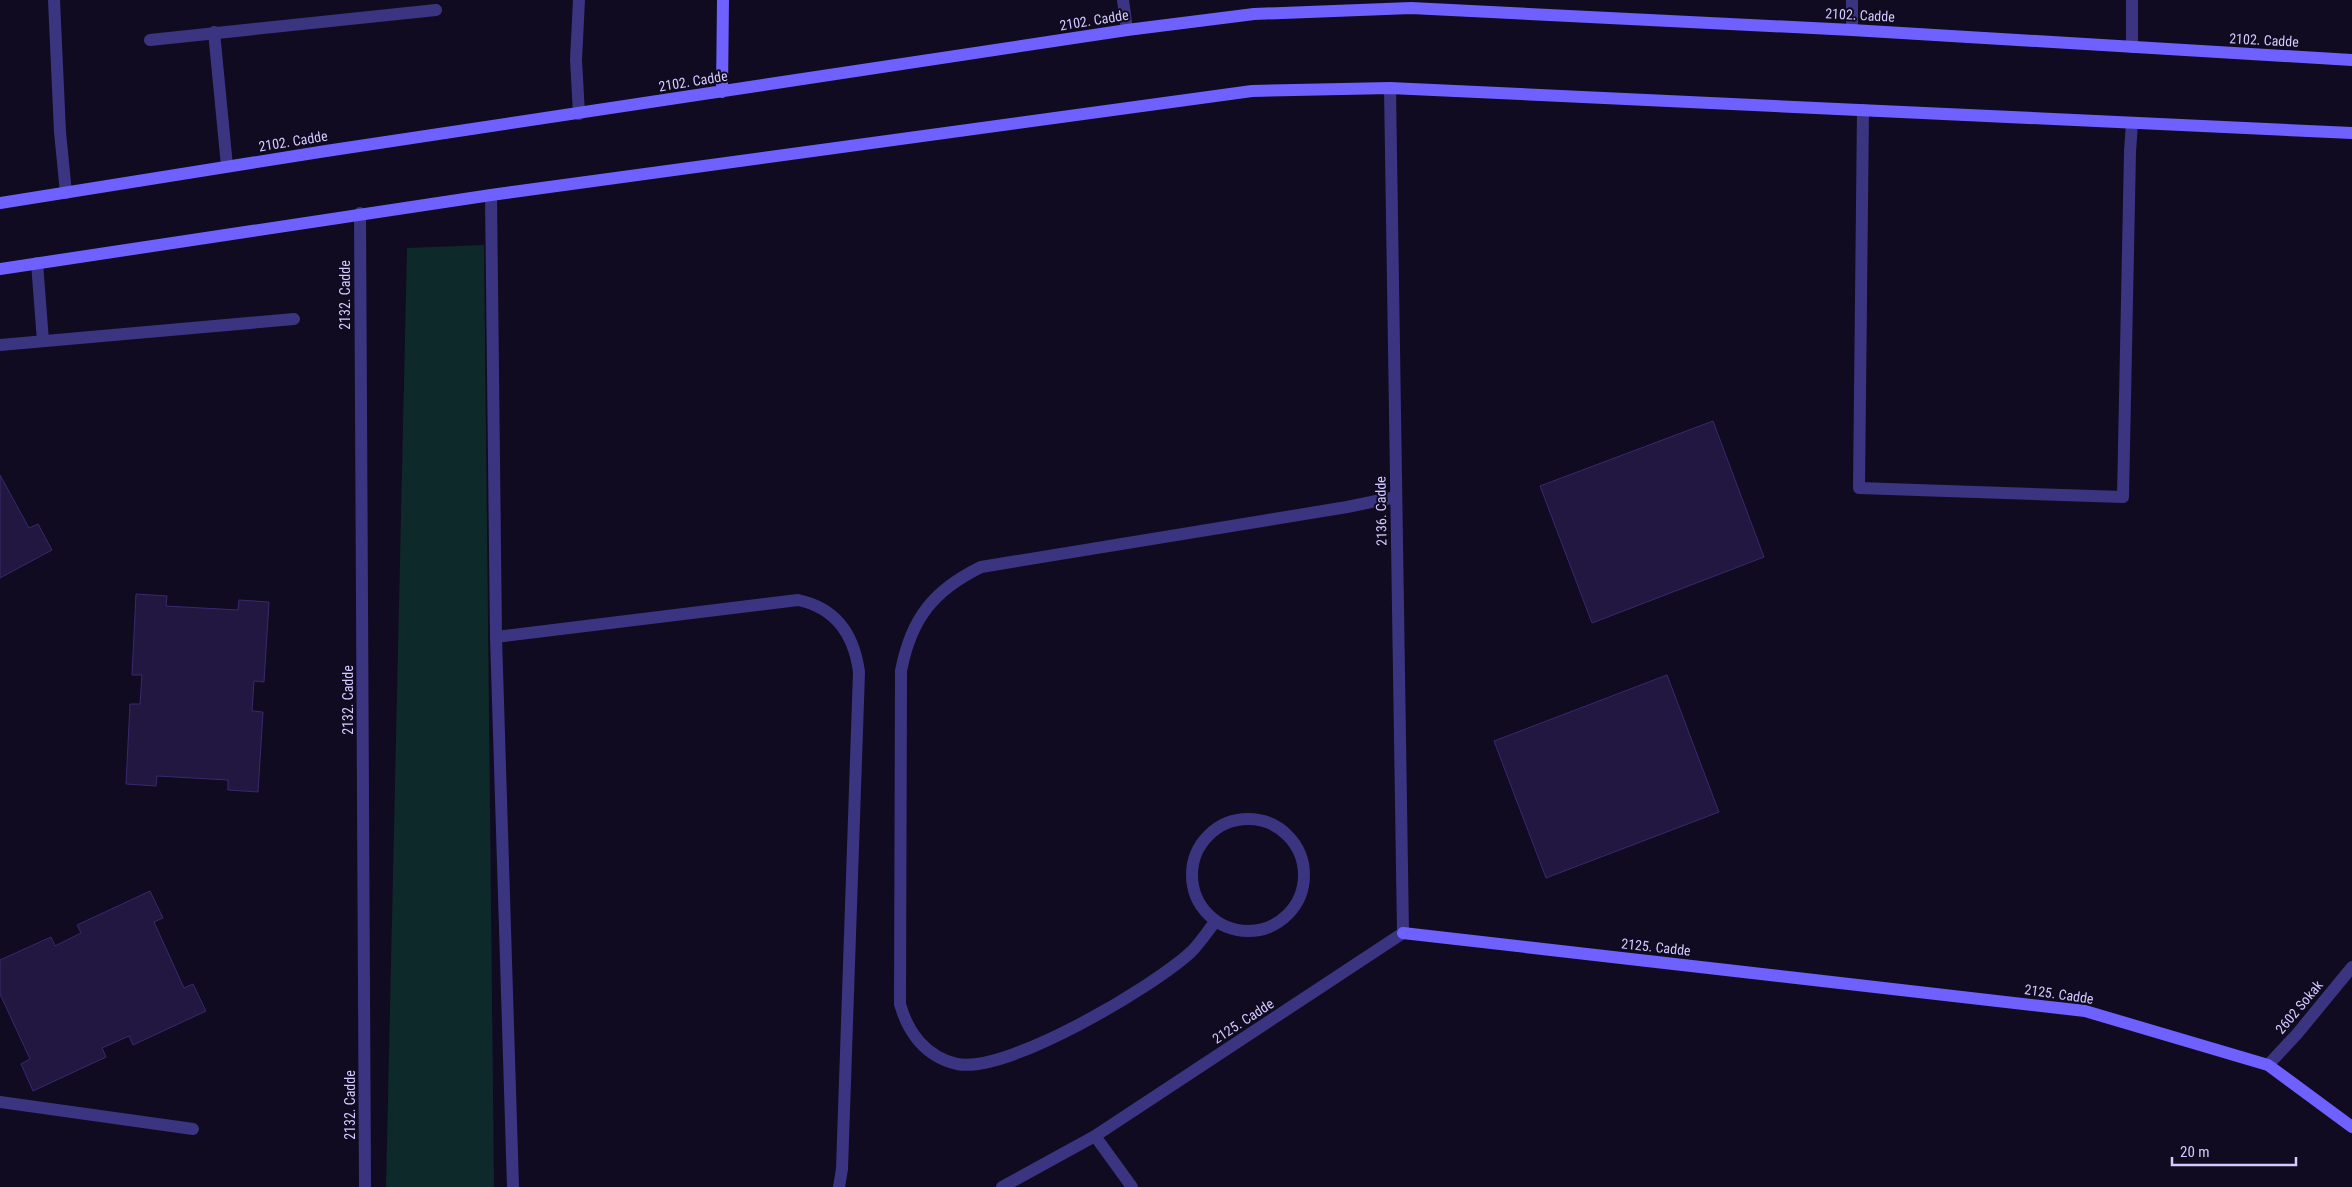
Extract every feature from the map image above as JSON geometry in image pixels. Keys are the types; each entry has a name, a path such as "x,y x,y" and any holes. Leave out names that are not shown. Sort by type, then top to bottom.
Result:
{"street":[{"path":"54,0 60,132 66,192"},
{"path":"579,0 576,60 579,114"},
{"path":"722,92 723,0"},
{"path":"1123,0 1127,30"},
{"path":"1852,0 1852,30"},
{"path":"2132,0 2132,47"},
{"name":"2102. Cadde","path":"0,203 228,166 1127,30 1254,14 1411,8 1852,30 2352,60"},
{"path":"150,40 436,10"},
{"path":"214,32 228,166"},
{"path":"0,268 491,195 1252,91 1390,88 2352,133"},
{"name":"2136. Cadde","path":"1390,88 1403,934"},
{"path":"1863,110 1859,488 2123,497 2132,123"},
{"path":"491,195 496,637 513,1187"},
{"name":"2132. Cadde","path":"360,214 365,1187"},
{"path":"37,263 44,341"},
{"path":"0,345 294,319"},
{"path":"1215,922 1191,951 1165,972 1076,1027 1010,1057 977,1065 958,1064 939,1058 923,1047 912,1035 904,1020 900,1004 901,671 906,647 915,625 944,588 981,566 1347,507 1396,497"},
{"path":"496,637 798,600 824,609 845,628 855,649 859,672 842,1169 839,1187"},
{"path":"1248,819 1257,819 1280,828 1298,847 1305,871 1301,896 1291,911 1286,918 1264,930 1239,932 1215,922 1198,904 1191,879 1195,854 1209,832 1231,820 1248,819"},
{"name":"2125. Cadde","path":"1002,1187 1095,1136 1403,934 2085,1011 2268,1065 2352,1126"},
{"name":"2602 Sokak","path":"2268,1065 2298,1034 2352,967"},
{"path":"0,1102 193,1129"},
{"path":"1095,1136 1132,1187"}],"green space":[{"path":"484,245 494,1187 386,1187 407,248"}],"building":[{"path":"1713,421 1764,557 1592,623 1540,486"},
{"path":"0,475 29,528 38,524 52,550 0,578"},
{"path":"136,594 167,596 166,606 238,610 239,600 269,602 264,682 254,681 252,711 263,712 258,792 228,790 228,780 157,776 156,786 126,784 130,704 140,704 142,675 132,675"},
{"path":"1667,675 1719,812 1546,878 1494,741"},
{"path":"150,891 163,918 154,922 184,988 193,984 206,1011 133,1045 129,1036 102,1048 106,1057 33,1091 21,1064 30,1059 0,994 0,960 51,937 55,946 81,933 77,925"}]}
